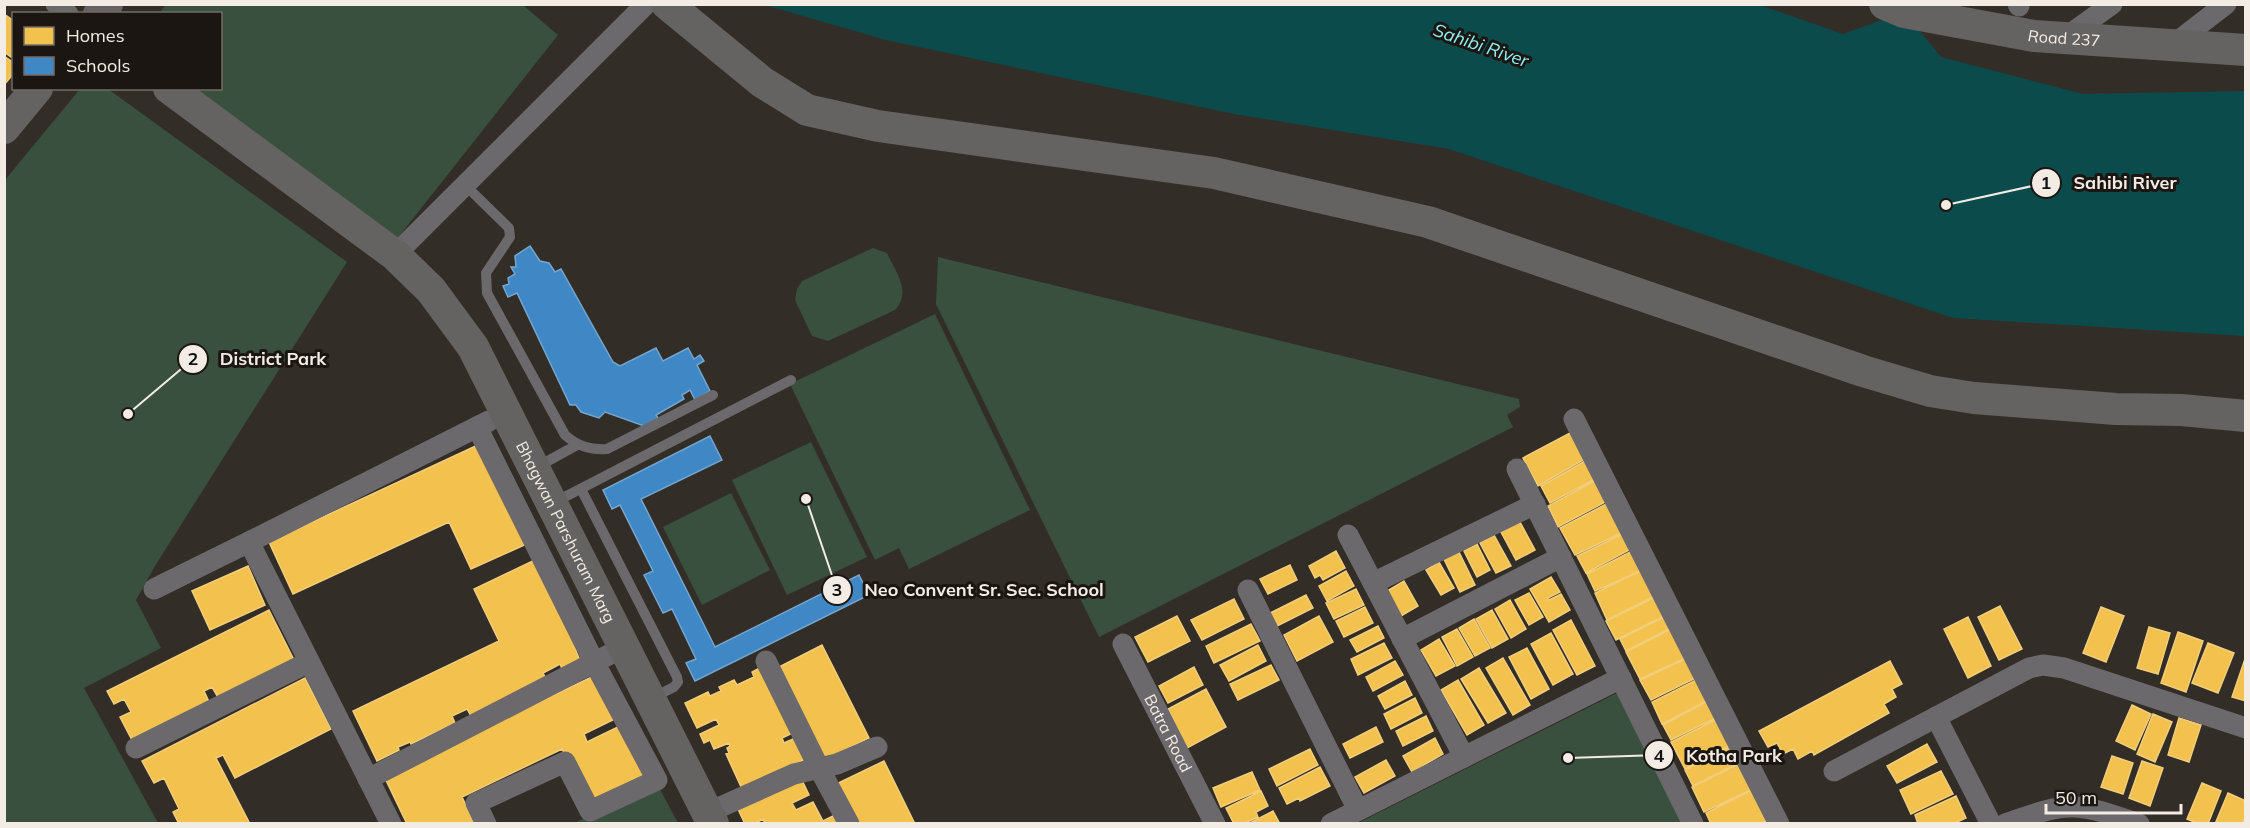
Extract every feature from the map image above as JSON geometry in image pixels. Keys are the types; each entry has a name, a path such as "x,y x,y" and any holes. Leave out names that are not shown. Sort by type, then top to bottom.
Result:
{"street":[{"path":"396,255 646,4"},
{"path":"667,4 762,82 807,110 878,126 1214,173 1428,222 1863,371 1930,391 1974,398 2246,416"},
{"path":"2065,38 2112,4"},
{"path":"2174,45 2226,4"},
{"name":"Road 237","path":"1901,7 2034,36 2246,50"},
{"path":"4,128 35,90"},
{"name":"Bhagwan Parshuram Marg","path":"172,90 396,255 431,290 474,347 650,699 670,773 710,818"},
{"path":"154,590 507,412"},
{"path":"1574,419 1779,824"},
{"path":"477,427 594,662 670,773 590,811 565,762 476,803 486,824"},
{"path":"1517,469 1694,824"},
{"path":"1373,583 1535,504"},
{"path":"1348,535 1464,757"},
{"path":"249,542 391,824"},
{"path":"1402,639 1561,557"},
{"path":"1248,590 1358,810"},
{"name":"Batra Road","path":"1123,644 1215,824"},
{"path":"368,779 624,647"},
{"path":"766,661 849,824"},
{"path":"136,748 309,662"},
{"path":"1834,771 2029,668 2043,665 2064,668 2246,728"},
{"path":"1331,824 1621,678"},
{"path":"1936,717 1991,824"},
{"path":"710,818 794,774 837,764 877,747"},
{"path":"2005,824 2052,810 2073,807 2098,810 2139,824"}],"lane":[{"path":"465,184 509,228 510,237 486,273 487,292 565,435 577,445 596,450 607,449 713,395"},
{"path":"552,503 791,380"},
{"path":"535,469 577,445"},
{"path":"580,489 677,677 678,682 674,687 650,699"}],"green space":[{"path":"166,4 523,5 558,35 396,240 172,90 222,90 222,12 160,12"},
{"path":"79,90 109,90 347,262 155,566 136,600 161,648 84,688 158,823 5,823 5,180"},
{"path":"873,248 887,253 898,275 902,289 900,303 895,310 828,341 812,336 795,300 797,289 802,281"},
{"path":"938,257 1519,399 1520,407 1507,415 1513,427 1099,637 936,304"},
{"path":"935,314 1030,510 909,569 899,548 875,560 790,384"},
{"path":"811,442 867,557 787,595 732,480"},
{"path":"731,493 770,570 702,605 663,527"},
{"path":"1617,693 1682,824 1356,824"},
{"path":"655,780 678,823 573,824"}],"water":[{"path":"1757,4 1843,34 1904,12 1941,57 2083,94 2245,91 2245,336 1953,318 1449,149 1234,114 886,40 765,5"}],"building: Homes":[{"path":"4,14 12,20 12,58 4,52"},
{"path":"4,56 12,62 12,75 4,85"},
{"path":"1570,433 1585,459 1538,486 1523,458"},
{"path":"482,443 529,543 471,569 449,522 293,594 269,542"},
{"path":"1585,461 1595,479 1550,503 1541,486"},
{"path":"1596,480 1609,500 1558,527 1548,506"},
{"path":"1610,502 1626,531 1575,555 1560,528"},
{"path":"1520,522 1535,550 1516,560 1501,532"},
{"path":"1625,533 1633,548 1586,573 1577,556"},
{"path":"1494,535 1511,566 1496,573 1480,543"},
{"path":"1477,544 1490,570 1477,577 1464,551"},
{"path":"1458,550 1475,585 1460,592 1443,557"},
{"path":"1634,550 1644,569 1595,591 1587,574"},
{"path":"1336,551 1345,568 1323,580 1320,575 1315,578 1309,566"},
{"path":"539,558 583,648 576,651 581,663 563,671 560,664 543,673 546,679 471,716 467,709 452,716 455,723 411,744 410,742 398,747 399,750 377,761 353,711 499,641 474,589"},
{"path":"1439,562 1454,588 1441,595 1426,570"},
{"path":"1290,565 1297,580 1268,594 1260,579"},
{"path":"248,566 265,605 210,630 192,591"},
{"path":"1644,569 1659,594 1607,620 1595,593"},
{"path":"1346,571 1354,586 1327,601 1319,586"},
{"path":"1551,577 1560,592 1548,598 1549,600 1561,594 1570,610 1549,622 1530,589"},
{"path":"1404,581 1418,606 1401,616 1387,591"},
{"path":"1356,589 1364,605 1334,619 1326,603"},
{"path":"1529,593 1543,617 1529,625 1515,600"},
{"path":"1306,595 1313,608 1277,626 1270,613"},
{"path":"1660,595 1668,614 1616,640 1606,621"},
{"path":"1234,599 1244,619 1202,640 1191,620"},
{"path":"1510,600 1526,629 1511,638 1495,609"},
{"path":"2000,606 2022,649 1999,660 1978,617"},
{"path":"1365,607 1373,623 1344,637 1336,621"},
{"path":"2101,607 2124,616 2106,662 2083,653"},
{"path":"269,610 295,662 219,699 212,687 204,691 210,704 133,742 120,717 131,712 124,699 114,704 107,691"},
{"path":"1492,610 1508,639 1492,648 1476,619"},
{"path":"1670,614 1677,625 1626,651 1620,639"},
{"path":"1177,616 1190,641 1148,662 1135,637"},
{"path":"1319,616 1333,642 1297,661 1284,635"},
{"path":"1968,617 1991,666 1968,678 1944,629"},
{"path":"1474,619 1490,648 1475,656 1459,628"},
{"path":"1571,620 1595,666 1577,675 1553,630"},
{"path":"1251,624 1260,641 1214,663 1206,646"},
{"path":"1378,626 1384,638 1357,652 1350,640"},
{"path":"1677,626 1692,655 1640,679 1626,652"},
{"path":"2149,627 2170,633 2158,674 2137,668"},
{"path":"1457,629 1473,657 1457,666 1442,637"},
{"path":"2178,632 2203,641 2186,692 2161,683"},
{"path":"1551,633 1573,674 1553,685 1531,644"},
{"path":"1439,639 1455,666 1436,676 1421,650"},
{"path":"1384,643 1392,658 1358,675 1351,659"},
{"path":"2208,643 2234,653 2218,693 2192,683"},
{"path":"822,645 869,738 820,762 773,670"},
{"path":"1258,645 1266,661 1229,681 1220,665"},
{"path":"1527,648 1549,689 1531,699 1509,657"},
{"path":"1692,656 1702,675 1651,700 1640,680"},
{"path":"2246,656 2246,701 2232,697"},
{"path":"1503,658 1530,705 1513,715 1486,668"},
{"path":"1395,661 1403,675 1373,691 1366,677"},
{"path":"1890,661 1902,684 1892,689 1896,697 1884,704 1889,713 1814,755 1812,751 1798,759 1793,749 1783,754 1777,743 1768,747 1759,731"},
{"path":"765,665 797,731 782,738 784,743 800,736 810,757 742,789 726,754 729,753 727,748 730,746 729,743 714,749 710,740 704,743 700,734 719,725 716,719 697,728 685,703 708,692 710,696 721,691 719,687 734,680 737,685 754,677 752,672"},
{"path":"1271,665 1279,680 1238,700 1230,684"},
{"path":"1194,667 1203,685 1168,703 1159,686"},
{"path":"1479,668 1506,713 1488,723 1461,679"},
{"path":"598,674 619,717 584,734 587,742 622,725 647,776 589,803 562,749 462,797 475,824 407,824 384,776"},
{"path":"1702,677 1712,698 1662,724 1652,702"},
{"path":"305,678 331,729 235,778 223,755 216,758 250,824 179,824 173,812 179,809 164,778 154,783 142,761"},
{"path":"1458,680 1484,725 1467,735 1441,690"},
{"path":"1405,681 1412,695 1385,709 1378,696"},
{"path":"1206,689 1226,727 1187,748 1168,709"},
{"path":"1415,698 1422,713 1391,729 1384,714"},
{"path":"1713,698 1722,715 1671,740 1663,725"},
{"path":"2132,705 2151,714 2135,750 2116,741"},
{"path":"2153,714 2172,722 2155,762 2137,754"},
{"path":"1426,716 1433,731 1403,746 1396,731"},
{"path":"1723,716 1735,743 1685,769 1671,742"},
{"path":"2179,718 2201,725 2189,762 2168,755"},
{"path":"1376,727 1383,742 1350,758 1343,744"},
{"path":"1435,738 1443,754 1412,772 1403,756"},
{"path":"1736,744 1744,760 1693,786 1685,770"},
{"path":"1927,744 1937,762 1897,783 1887,766"},
{"path":"1310,749 1318,765 1277,786 1269,769"},
{"path":"2112,756 2133,763 2123,794 2101,787"},
{"path":"1386,760 1395,776 1364,793 1355,777"},
{"path":"884,761 915,824 853,824 834,785"},
{"path":"1745,761 1759,786 1704,812 1692,787"},
{"path":"2142,761 2163,768 2150,806 2129,798"},
{"path":"1320,767 1330,786 1300,801 1299,798 1287,804 1279,788"},
{"path":"1941,771 1953,794 1911,814 1900,790"},
{"path":"1252,772 1260,790 1221,807 1213,788"},
{"path":"800,776 809,795 792,803 796,810 813,802 823,821 841,812 847,824 765,824 763,819 754,824 745,824 737,807"},
{"path":"2202,783 2221,791 2208,824 2199,824 2187,819"},
{"path":"1756,788 1773,817 1761,824 1711,824 1706,813"},
{"path":"1261,791 1268,806 1256,812 1258,817 1243,824 1234,824 1226,808"},
{"path":"2228,793 2246,801 2246,816 2242,824 2215,824"},
{"path":"1956,796 1966,818 1953,824 1918,824 1915,815"},
{"path":"1273,811 1280,824 1248,824"}],"building: Schools":[{"path":"530,246 540,261 549,263 555,272 561,269 613,362 620,366 656,348 663,361 688,348 694,359 700,355 704,361 697,365 710,391 695,400 690,390 682,395 684,399 656,415 658,418 644,426 605,412 599,418 581,412 576,405 570,405 517,293 508,297 503,286 509,284 508,278 515,274 511,267 516,267 515,256"},
{"path":"710,436 722,460 641,499 715,647 859,575 869,595 695,681 686,663 696,659 672,609 663,613 644,575 653,571 620,505 612,509 603,490"}],"place":[{"name":"Sahibi River","path":"1946,205"},
{"name":"District Park","path":"128,414"},
{"name":"Neo Convent Sr. Sec. School","path":"806,499"},
{"name":"Kotha Park","path":"1568,758"}]}
